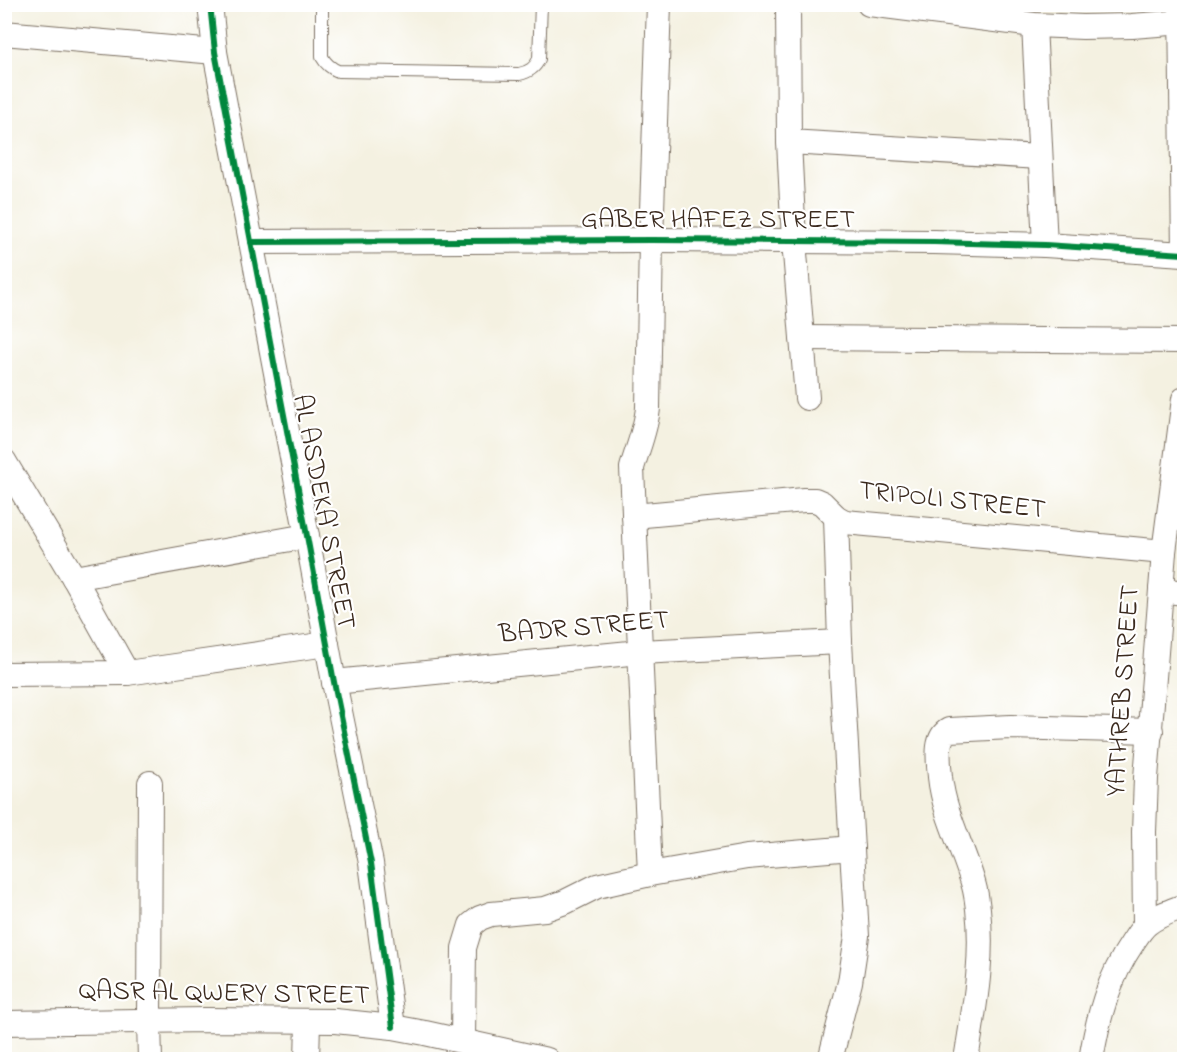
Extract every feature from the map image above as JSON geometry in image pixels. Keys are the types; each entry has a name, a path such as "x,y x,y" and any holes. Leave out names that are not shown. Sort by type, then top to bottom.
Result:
{"street":[{"name":"AL ASDEKA' STREET","path":"210,4 215,52 334,682 371,863 393,1027"},
{"path":"650,874 632,468 643,438 648,408 659,4"},
{"path":"788,4 789,142 794,241 807,398"},
{"path":"869,4 1034,24 1083,27 1132,26 1182,16 1184,254"},
{"path":"1034,24 1045,245"},
{"path":"4,33 215,52"},
{"path":"789,142 1040,157"},
{"name":"GABER HAFEZ STREET","path":"251,242 651,240 934,242 1045,245 1184,254"},
{"path":"802,338 1185,341"},
{"name":"YATHREB STREET","path":"1145,925 1146,778 1150,731 1173,592 1164,552 1180,462 1185,399"},
{"path":"4,461 74,578 127,673"},
{"name":"TRIPOLI STREET","path":"634,516 815,500 822,503 836,518 845,522 1164,552"},
{"path":"830,1059 850,982 857,936 840,642 836,518"},
{"path":"74,578 307,536"},
{"name":"BADR STREET","path":"334,682 640,652 840,642"},
{"path":"4,674 127,673 327,644"},
{"path":"966,1059 979,972 980,930 975,888 942,793 939,763 942,736 949,730 1011,727 1150,731"},
{"path":"150,783 150,1059"},
{"path":"463,1040 464,948 471,925 480,918 491,914 545,909 597,886 650,874 747,857 852,848"},
{"path":"1091,1059 1108,989 1125,954 1145,925 1162,914 1185,906"},
{"name":"QASR AL QWERY STREET","path":"4,1023 335,1021 393,1027 547,1059"},
{"path":"307,1059 308,1022"}],"lane":[{"path":"322,4 322,57 325,63 338,71 519,74 532,70 539,59 541,4"}],"cycle path":[{"path":"210,4 215,52 334,682 371,863 393,1027"},
{"path":"251,242 651,240 934,242 1045,245 1184,254"}]}
